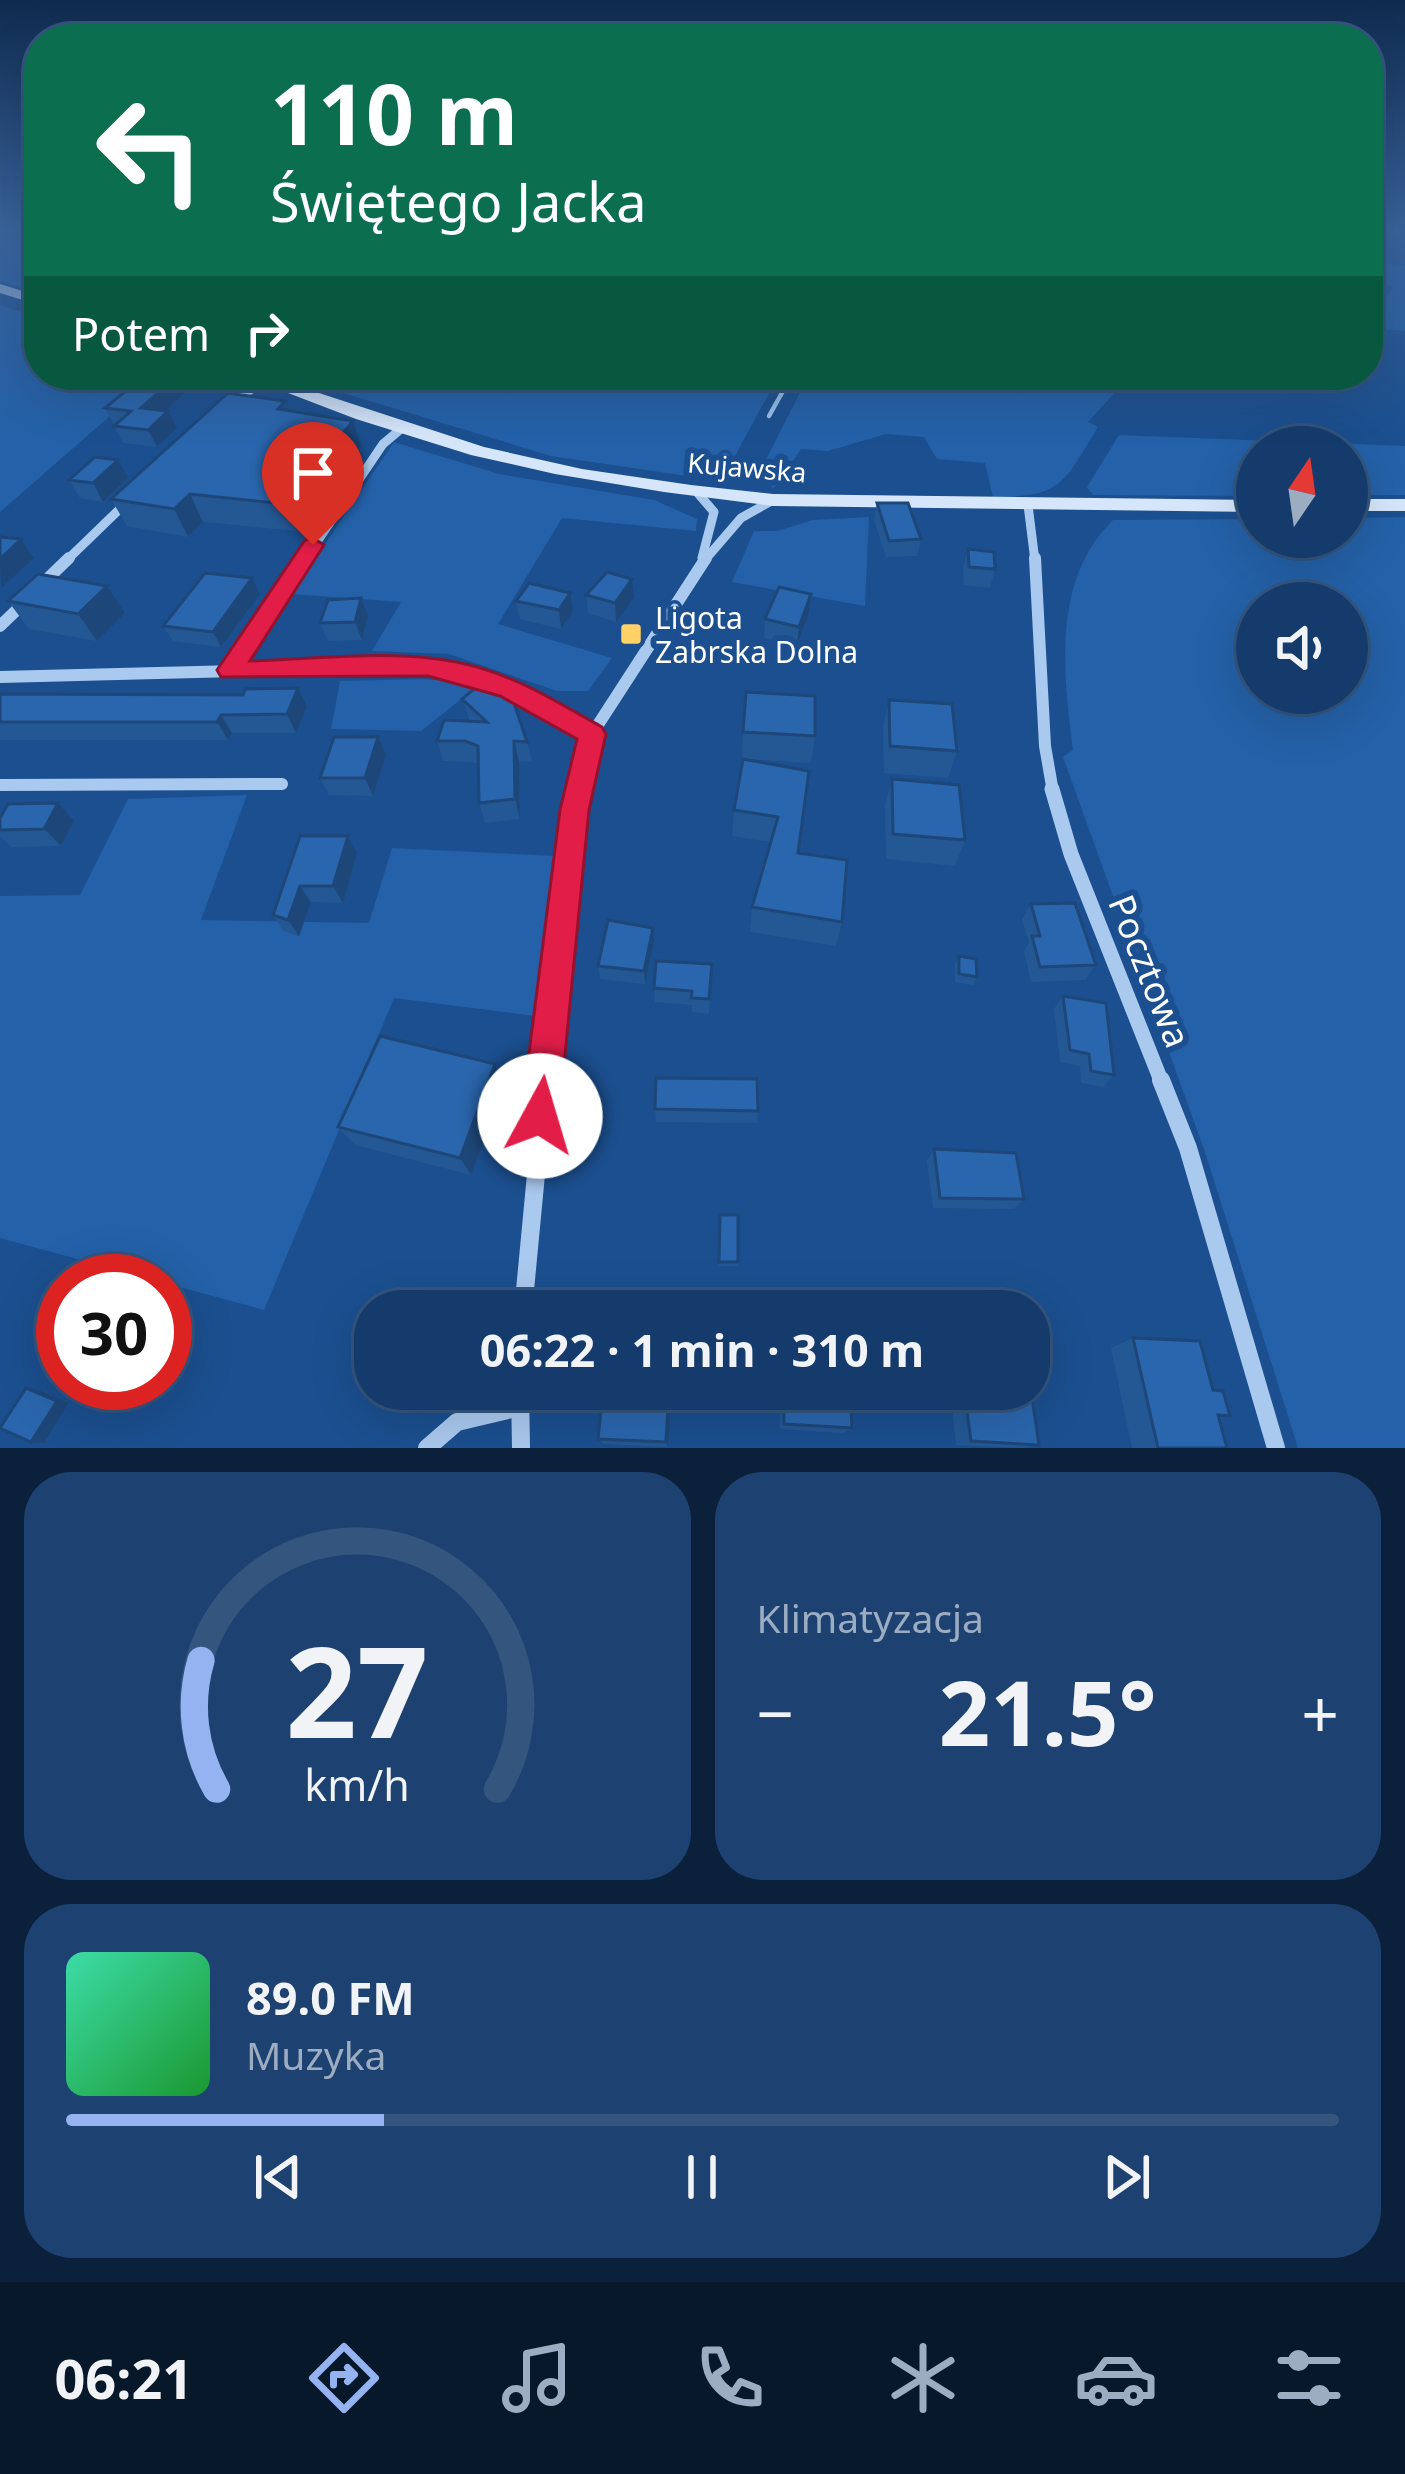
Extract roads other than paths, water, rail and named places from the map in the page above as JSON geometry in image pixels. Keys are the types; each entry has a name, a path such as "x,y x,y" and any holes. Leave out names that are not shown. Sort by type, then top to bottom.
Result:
{"street":[{"path":"222,410 243,390"},
{"name":"Kujawska","path":"291,390 402,428 554,469 734,496 1028,506 1236,506"},
{"path":"230,670 383,444 402,428"},
{"path":"696,491 714,512"},
{"path":"0,626 138,492"},
{"path":"700,565 714,512 734,496 741,518"},
{"path":"524,1290 574,810 592,734 700,565 741,518 773,500"},
{"path":"1368,505 1405,505"},
{"name":"Pocztowa","path":"1028,506 1041,608 1043,726 1053,792 1071,854 1188,1148 1276,1448"},
{"path":"0,677 428,666 478,676 592,734"},
{"path":"0,785 282,784"},
{"path":"427,1448 447,1425 482,1410"},
{"path":"520,1410 521,1448"}],"waterway":[{"path":"769,416 784,390"}],"place":[{"name":"Ligota Zabrska Dolna","path":"631,634"}]}
